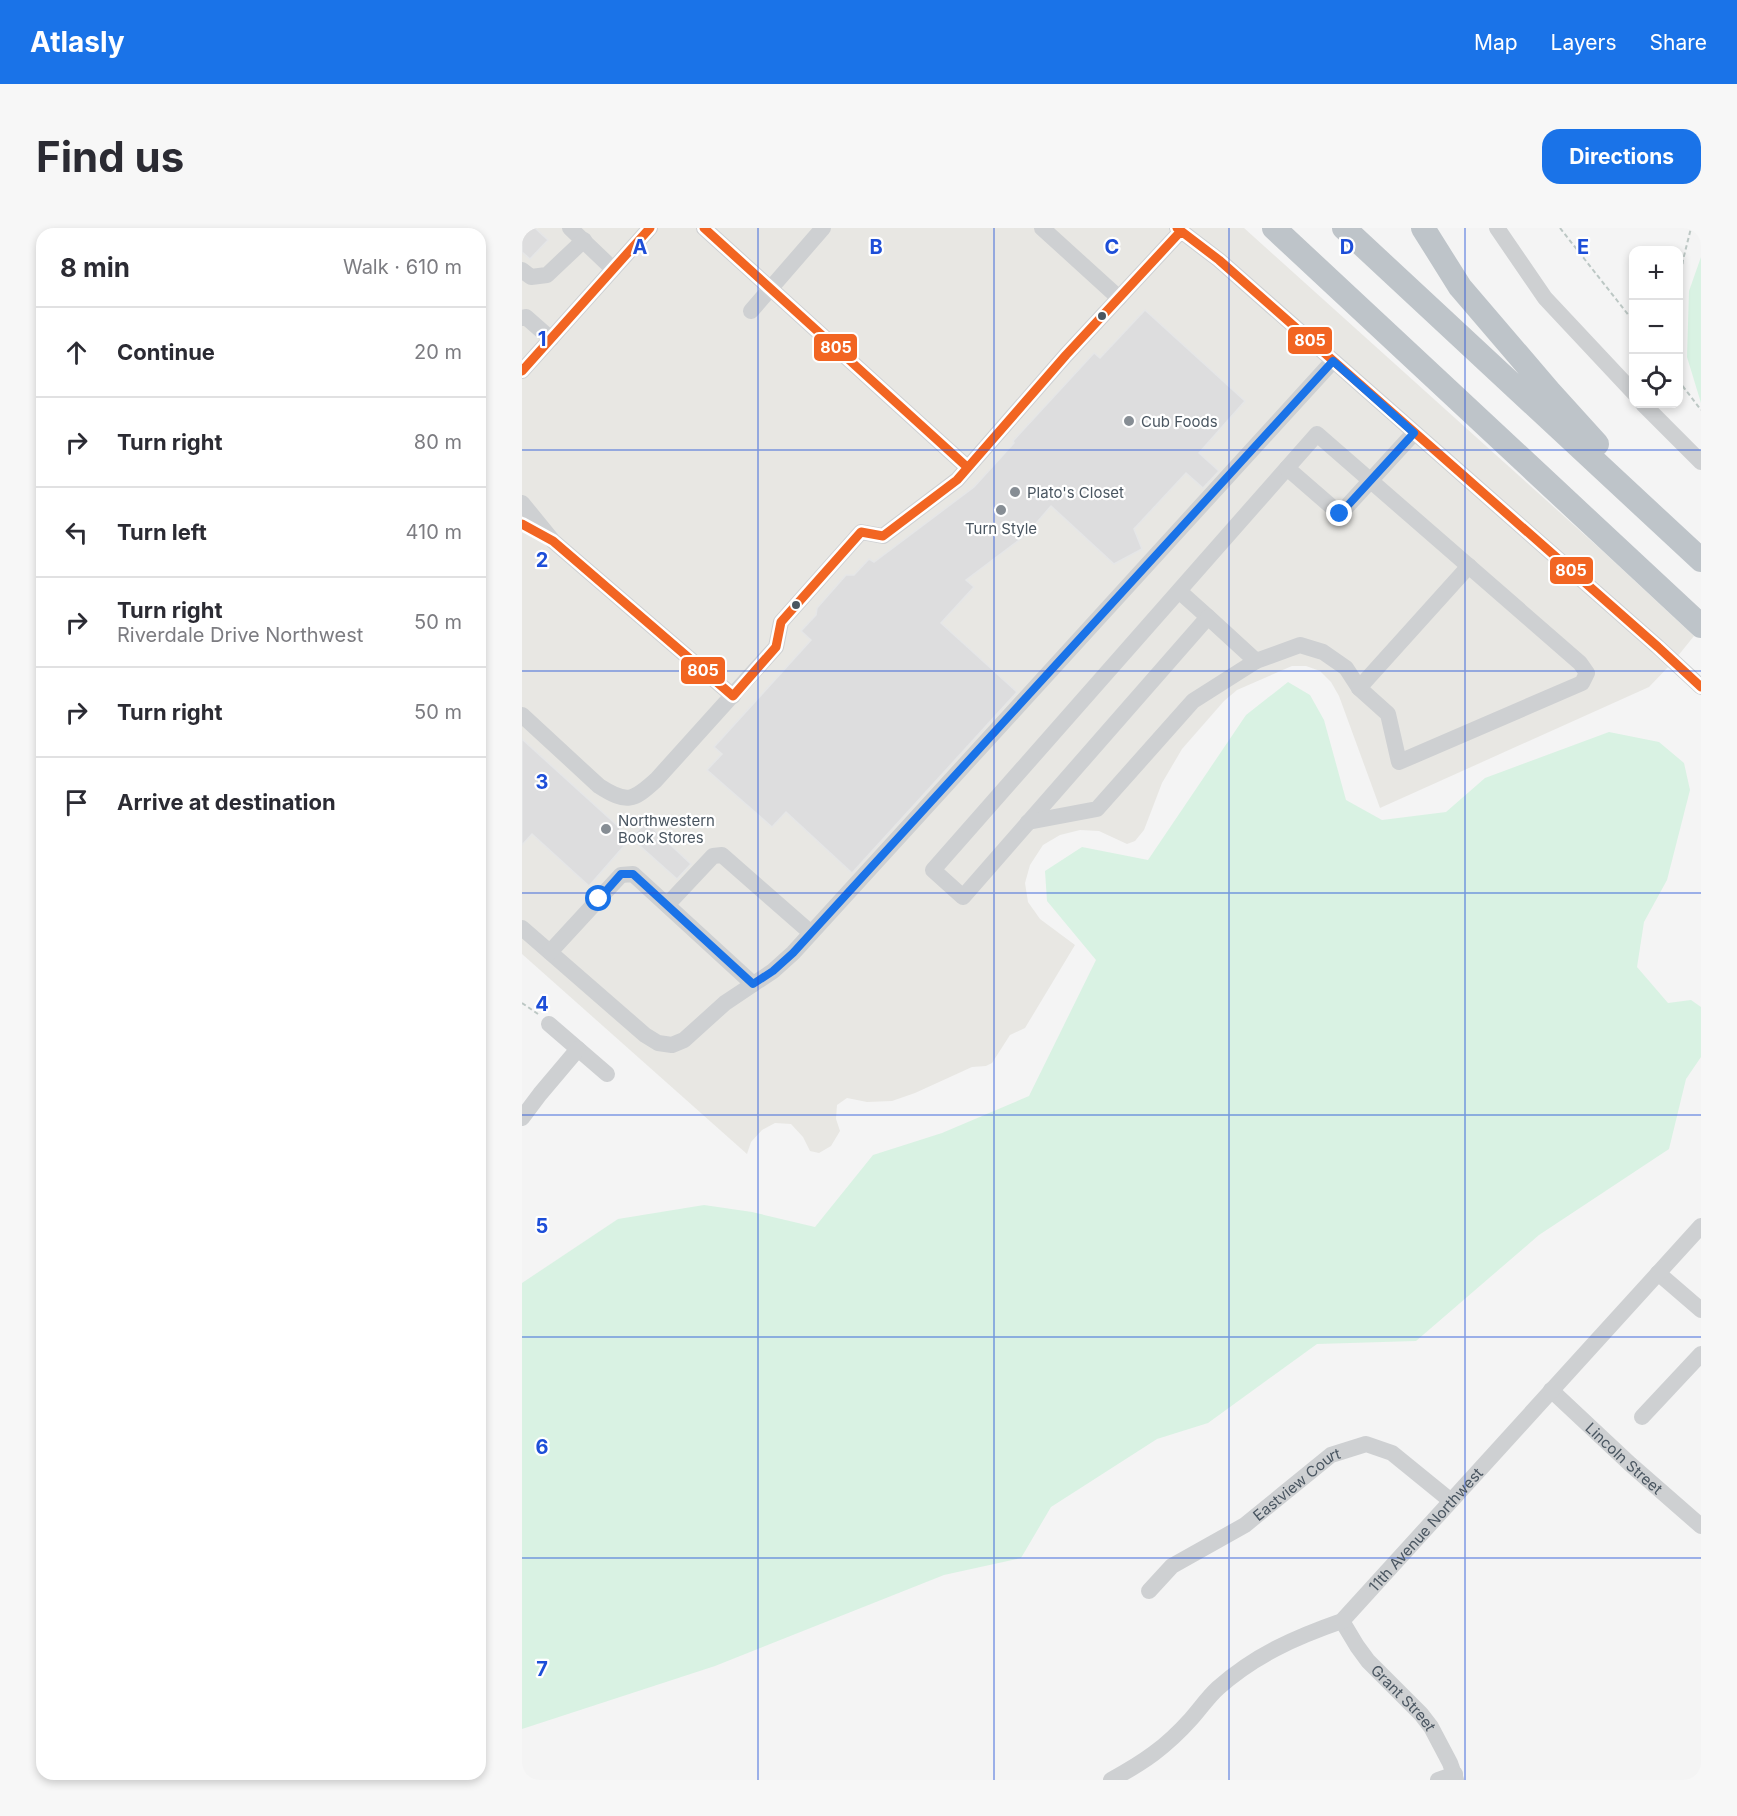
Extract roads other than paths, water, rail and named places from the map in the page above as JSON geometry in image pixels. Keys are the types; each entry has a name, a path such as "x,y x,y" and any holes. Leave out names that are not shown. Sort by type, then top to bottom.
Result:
{"highway":[{"path":"1274,228 1701,626"},
{"path":"1344,228 1701,560"},
{"path":"1423,228 1460,287 1549,391 1701,560"}],"street":[{"path":"570,228 614,269"},
{"path":"704,228 967,467"},
{"path":"751,311 823,228"},
{"path":"1042,228 1119,298"},
{"path":"1497,228 1545,298 1629,388"},
{"path":"522,715 599,786 625,799 639,796 777,647 781,622 861,532 883,536 957,480 1179,229 1219,260 1701,687"},
{"path":"522,371 614,269 644,230"},
{"path":"522,270 531,277 547,275 584,240"},
{"path":"523,316 551,339"},
{"path":"522,928 645,1035 658,1043 672,1045 684,1040 725,1003 773,971 793,953 1333,361"},
{"path":"1647,408 1701,462"},
{"path":"1287,468 1340,514 1414,433"},
{"path":"1028,822 1097,809 1193,701 1256,661 1300,645 1323,652 1346,668 1359,688 1388,714 1400,762 1582,683 1587,673 1580,663 1317,434 933,870 963,897 1028,822 1208,617"},
{"path":"522,503 553,541 733,696"},
{"path":"522,524 553,541"},
{"path":"1359,688 1468,566"},
{"path":"1179,591 1256,661"},
{"path":"668,905 713,856 722,855 811,933"},
{"path":"550,952 621,874 633,874 753,984"},
{"path":"549,1023 607,1074"},
{"path":"522,1118 578,1049"},
{"name":"11th Avenue Northwest","path":"1342,1622 1701,1226"},
{"path":"1658,1273 1701,1310"},
{"path":"1642,1417 1701,1354"},
{"name":"Lincoln Street","path":"1551,1390 1701,1526"},
{"name":"Eastview Court","path":"1149,1591 1172,1566 1245,1525 1331,1455 1366,1444 1392,1453 1451,1501"},
{"path":"1112,1780 1162,1749 1217,1689 1252,1662 1276,1647 1307,1633 1342,1622"},
{"name":"Grant Street","path":"1342,1622 1368,1661 1431,1727 1455,1777"},
{"path":"1438,1780 1455,1777"}],"place":[{"name":"Cub Foods","path":"1129,421"},
{"name":"Plato's Closet","path":"1015,492"},
{"name":"Turn Style","path":"1001,510"},
{"name":"Northwestern Book Stores","path":"606,829"}]}
